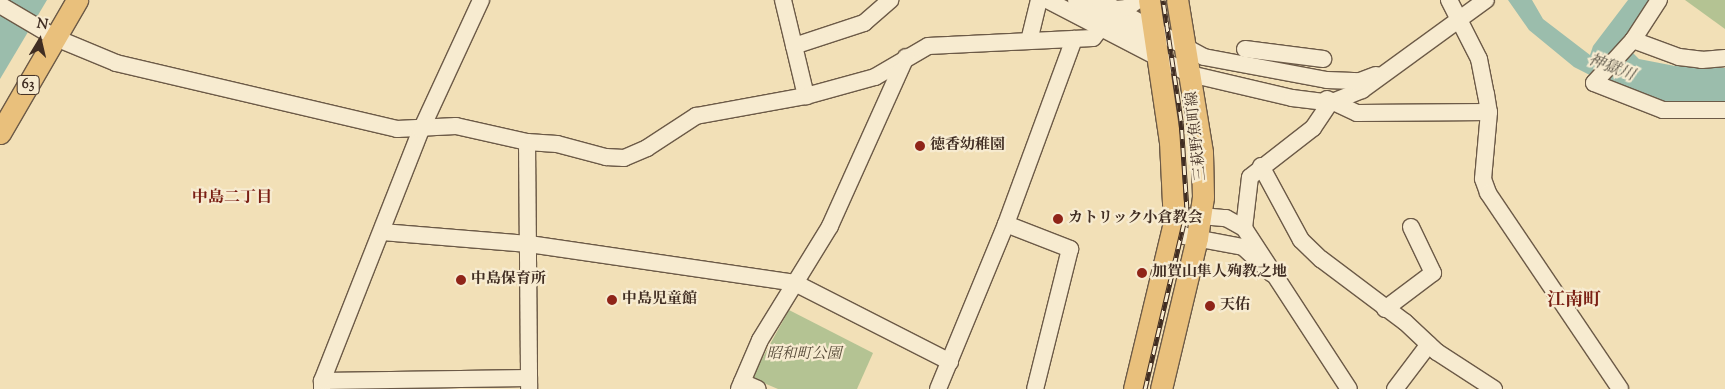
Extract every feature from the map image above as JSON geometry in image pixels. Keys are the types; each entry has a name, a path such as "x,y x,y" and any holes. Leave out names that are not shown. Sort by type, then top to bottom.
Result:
{"main road":[{"name":"63","path":"0,133 48,33 77,0"},
{"name":"三萩野魚町線","path":"1134,389 1174,223 1170,142 1149,0"},
{"name":"三萩野魚町線","path":"1161,389 1201,216 1202,152 1177,0"}],"street":[{"path":"480,0 421,130 322,385 529,383 527,142"},
{"path":"783,0 806,96"},
{"path":"794,46 864,23 890,0"},
{"path":"1029,41 1039,0"},
{"path":"1047,0 1100,29 1156,46 1188,62 1214,59 1327,80 1360,81 1383,73"},
{"path":"1076,0 1188,62 1272,84 1308,101 1330,102"},
{"path":"1099,0 1116,9 1156,46"},
{"path":"1116,9 1127,8 1138,0"},
{"path":"1450,0 1479,58 1489,112 1483,179 1488,193 1620,389"},
{"path":"1194,105 1200,93 1208,90 1301,109 1352,96 1486,0"},
{"path":"1659,0 1633,40 1594,84 1663,110 1725,110"},
{"path":"0,4 48,33 116,64 398,129 421,130 456,126 527,142 557,144 606,157 624,158 647,148 696,116 806,96 875,77 906,57 928,46 1093,38 1100,29"},
{"path":"938,389 1006,224 1074,39"},
{"path":"1633,40 1679,57 1702,60 1725,58"},
{"path":"1255,68 1251,50 1323,59"},
{"path":"758,389 740,386 760,340 830,226 906,57"},
{"path":"1214,59 1241,72 1312,87 1330,102 1351,112 1388,115 1489,112"},
{"path":"1244,228 1248,182 1261,166 1313,128 1330,102"},
{"path":"1202,152 1211,174 1213,209 1244,228 1272,274 1349,389"},
{"path":"1261,166 1300,240 1384,309 1405,322 1429,344 1494,389"},
{"path":"1226,218 1183,217 1174,223 1179,234 1243,247 1272,274"},
{"path":"1006,224 1070,249 1035,389"},
{"path":"1384,309 1433,272 1411,227"},
{"path":"382,232 528,244 795,283 950,362"},
{"path":"1396,389 1429,344"}],"green space":[{"path":"1685,0 1725,0 1725,29"},
{"name":"昭和町公園","path":"789,310 873,353 857,389 778,389 754,379 753,375"}],"water":[{"path":"0,0 47,0 0,79"},
{"name":"神獄川","path":"1508,0 1532,0 1543,19 1590,55 1593,46 1628,0 1653,0 1625,45 1639,59 1675,66 1725,68 1725,103 1662,101 1629,95 1574,67 1529,30"}],"railway":[{"path":"1145,389 1187,210 1181,120 1163,0"}],"place":[{"name":"徳香幼稚園","path":"920,146"},
{"name":"カトリック小倉教会","path":"1058,219"},
{"name":"加賀山隼人殉教之地","path":"1142,273"},
{"name":"中島保育所","path":"461,280"},
{"name":"中島児童館","path":"612,300"},
{"name":"天佑","path":"1210,306"}],"district":[{"name":"中島二丁目","path":"232,199"},
{"name":"江南町","path":"1574,301"}]}
